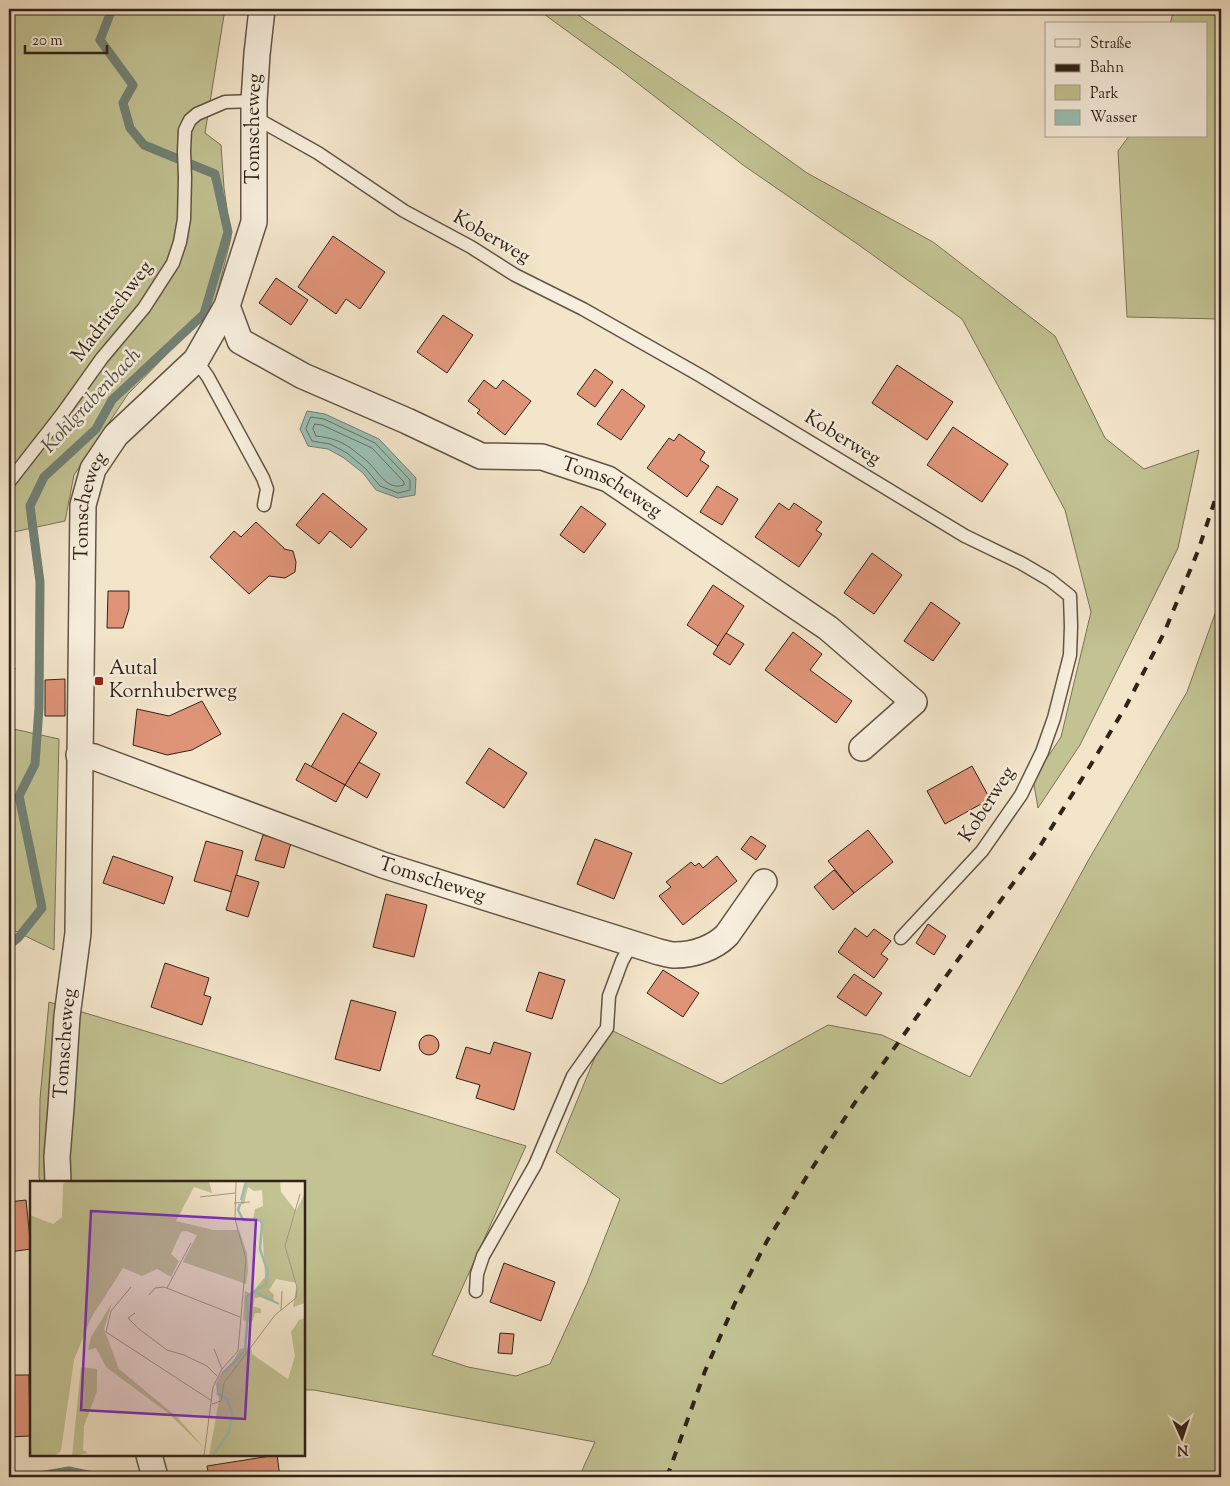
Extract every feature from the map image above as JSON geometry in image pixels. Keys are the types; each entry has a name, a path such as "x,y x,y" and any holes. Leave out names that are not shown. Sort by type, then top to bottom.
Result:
{"street":[{"name":"Tomscheweg","path":"58,1181 57,1157 67,1016 78,934 83,505 93,469 116,435 196,360 227,306 254,222 254,109 262,9"},
{"name":"Tomscheweg","path":"227,306 240,341 303,376 407,421 480,456 542,456 608,479 828,628 914,702 862,748"},
{"name":"Tomscheweg","path":"79,756 94,757 383,865 659,952 675,955 701,950 720,941 727,935 764,882"},
{"path":"149,1456 155,1477"}],"lane":[{"name":"Madritschweg","path":"9,482 62,414 102,358 144,308 173,263 180,242 184,219 186,178 185,130 190,120 197,114 225,102 254,109"},
{"name":"Koberweg","path":"254,109 404,211 701,376 965,536 1021,563 1050,580 1070,596 1070,655 1054,718 1042,752 1021,795 982,851 901,938"},
{"path":"196,360 208,377 263,478 267,489 264,505"},
{"path":"476,1291 477,1274 483,1256 535,1166 573,1076 607,1028 609,996 622,961 632,943"}],"green space":[{"path":"9,9 225,9 205,133 221,145 224,188 231,238 214,306 128,394 74,475 65,521 9,533"},
{"path":"537,9 572,9 807,173 933,242 1055,336 1105,438 1144,469 1199,450 1178,548 1080,745 1038,808 1033,779 1061,737 1091,612 1065,510 962,319 743,165 618,68"},
{"path":"1174,9 1221,9 1221,319 1127,317 1118,151 1128,138 1208,138 1208,22 1171,22"},
{"path":"1221,597 1221,1477 579,1477 595,1442 314,1390 305,1390 305,1181 40,1181 40,1099 49,1002 526,1146 432,1355 468,1367 516,1376 550,1364 587,1283 620,1199 556,1152 607,1028 721,1084 828,1025 882,1035 970,1077 1089,859 1187,692"},
{"path":"9,728 59,739 54,950 9,928"}],"water":[{"path":"307,411 325,414 379,439 416,478 415,495 398,498 376,490 363,473 344,458 328,449 308,446 300,429"}],"building":[{"path":"333,236 385,272 360,309 346,299 336,314 298,287"},
{"path":"276,278 308,300 291,325 259,303"},
{"path":"443,315 473,335 447,373 417,352"},
{"path":"897,365 953,402 927,440 872,403"},
{"path":"595,369 613,382 595,407 577,394"},
{"path":"484,380 496,389 503,380 531,401 505,435 477,413 480,410 468,401"},
{"path":"622,389 645,406 621,440 597,424"},
{"path":"953,427 1008,464 982,502 927,465"},
{"path":"679,434 705,452 700,460 709,466 687,497 647,468 669,438 674,441"},
{"path":"717,486 738,499 722,525 700,512"},
{"path":"323,493 367,529 351,548 330,531 319,544 296,525"},
{"path":"779,503 789,510 794,503 822,522 816,530 822,534 799,567 755,537"},
{"path":"581,506 606,524 584,553 560,535"},
{"path":"256,522 284,549 293,551 296,562 295,572 285,578 269,576 249,594 210,557 234,531 241,537"},
{"path":"872,553 902,575 874,614 844,593"},
{"path":"713,585 744,606 718,646 687,625"},
{"path":"108,591 129,591 129,609 123,628 107,628"},
{"path":"931,602 960,623 933,661 904,641"},
{"path":"793,632 822,654 810,670 852,701 836,723 765,670"},
{"path":"726,633 744,644 730,665 713,654"},
{"path":"9,666 15,668 9,691"},
{"path":"65,679 65,716 45,716 45,680"},
{"path":"202,701 221,734 192,750 167,755 133,745 137,709 169,716"},
{"path":"343,713 377,733 345,785 311,767"},
{"path":"489,748 527,773 504,808 466,783"},
{"path":"359,762 380,774 367,798 345,785"},
{"path":"305,763 345,785 336,802 296,780"},
{"path":"972,766 990,799 945,824 927,791"},
{"path":"868,830 893,862 854,893 828,861"},
{"path":"263,835 291,843 284,868 255,860"},
{"path":"751,836 766,846 756,860 741,849"},
{"path":"595,839 632,853 614,899 577,884"},
{"path":"206,841 243,851 232,892 194,881"},
{"path":"113,856 173,877 164,904 103,883"},
{"path":"717,856 737,881 683,925 659,896 671,887 666,882 691,862 695,866 699,863 703,868"},
{"path":"834,870 854,893 833,910 814,887"},
{"path":"236,875 259,882 248,917 226,910"},
{"path":"386,894 427,905 414,957 373,947"},
{"path":"928,924 946,936 934,955 916,943"},
{"path":"855,928 867,937 874,929 891,941 881,954 888,959 874,978 838,952"},
{"path":"165,963 209,978 204,995 211,997 202,1025 151,1007"},
{"path":"663,970 699,993 683,1017 647,993"},
{"path":"539,972 565,980 552,1019 526,1011"},
{"path":"854,974 882,993 866,1016 837,997"},
{"path":"351,1000 396,1012 380,1071 335,1059"},
{"path":"425,1035 433,1035 439,1041 439,1049 433,1055 425,1055 419,1049 419,1041"},
{"path":"494,1042 531,1053 514,1110 476,1098 480,1085 456,1078 466,1047 490,1054"},
{"path":"26,1200 30,1249 9,1252 9,1202"},
{"path":"504,1263 555,1282 541,1321 490,1302"},
{"path":"500,1333 514,1334 512,1354 498,1353"},
{"path":"9,1375 29,1375 30,1436 9,1437"},
{"path":"277,1456 280,1477 209,1477 207,1466"}],"waterway":[{"name":"Kohlgrabenbach","path":"9,945 18,938 42,908 19,796 35,764 39,708 40,582 30,506 44,477 96,429 112,400 204,314 228,232 215,174 144,145 130,128 123,103 133,85 100,40 112,9"},
{"name":"Kohlgrabenbach","path":"33,1477 69,1471 97,1477"}],"railway":[{"path":"667,1477 705,1371 735,1303 767,1241 856,1101 1040,846 1126,706 1164,633 1198,551 1221,482"}],"place":[{"name":"Autal Kornhuberweg","path":"99,681"}]}
